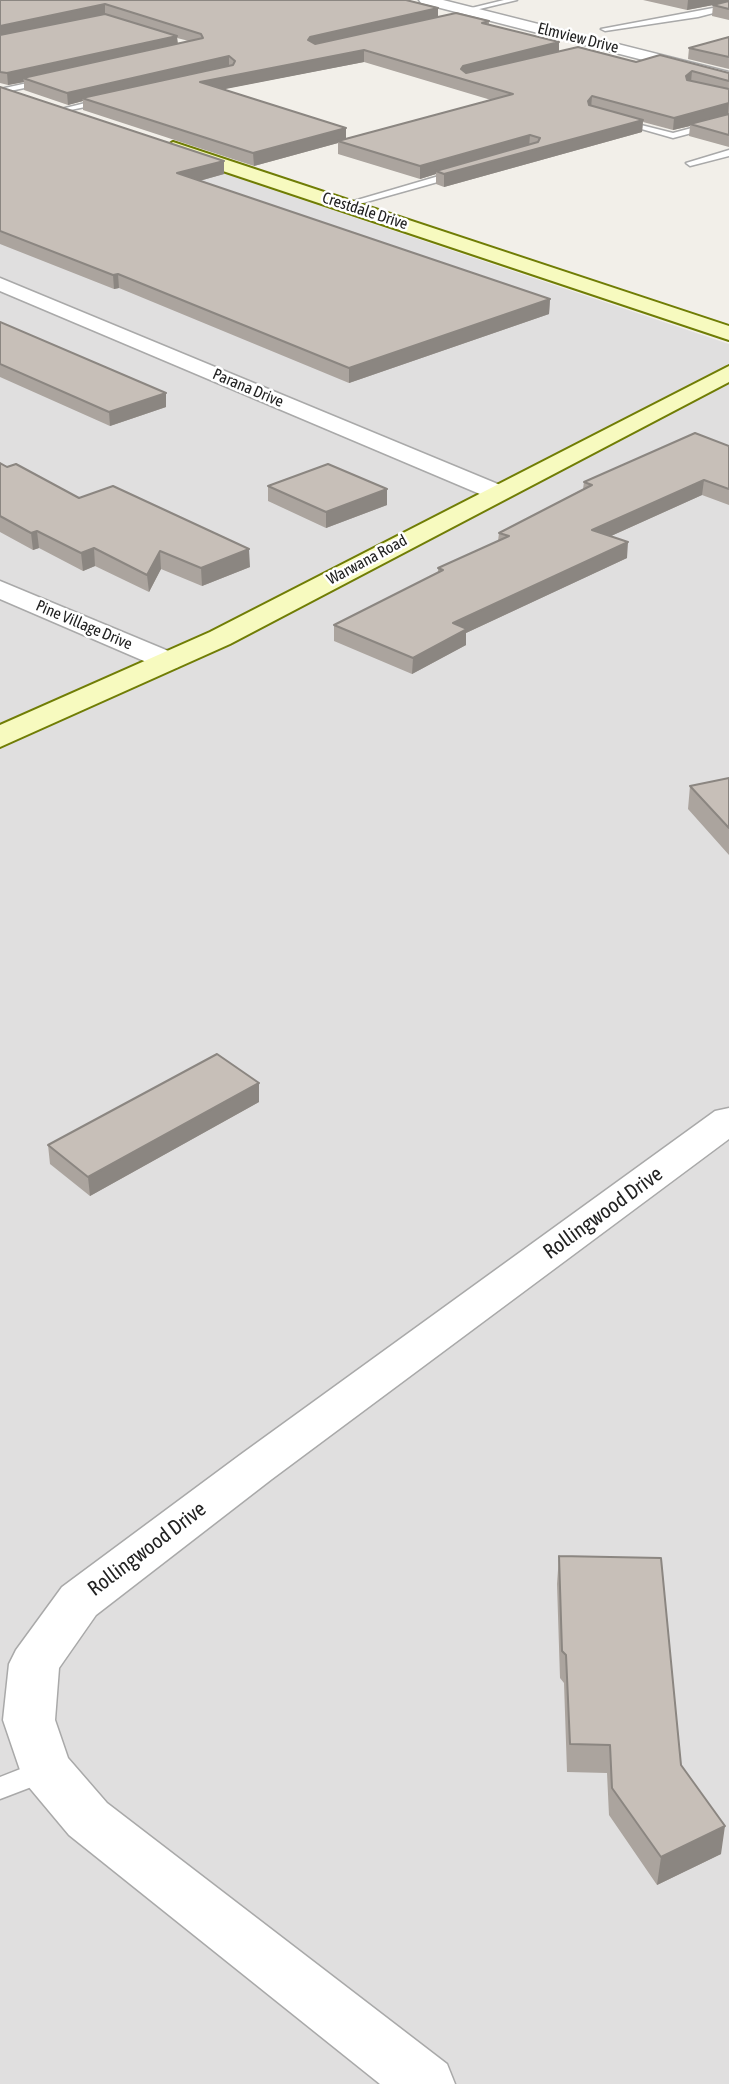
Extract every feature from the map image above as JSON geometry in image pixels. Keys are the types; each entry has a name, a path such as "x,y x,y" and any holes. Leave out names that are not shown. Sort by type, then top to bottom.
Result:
{"street":[{"name":"Elmview Drive","path":"426,0 470,14 603,37 729,77"},
{"path":"1,91 100,123"},
{"name":"Crestdale Drive","path":"152,140 729,333"},
{"name":"Parana Drive","path":"0,284 496,492"},
{"name":"Warwana Road","path":"0,737 220,638 729,373"},
{"name":"Pine Village Drive","path":"0,589 168,661"},
{"name":"Rollingwood Drive","path":"426,2084 88,1819 46,1770 20,1719 34,1664 79,1601 267,1458 729,1120"}],"lane":[{"path":"470,14 514,0"},
{"path":"716,0 729,5"},
{"path":"581,52 603,37 729,5"},
{"path":"1,91 56,79"},
{"path":"61,110 113,98"},
{"path":"615,120 673,136 729,120"},
{"path":"690,163 729,153"},
{"path":"345,205 468,170"},
{"path":"0,1788 46,1770"}],"shaded area":[{"path":"0,98 729,344 729,2084 0,2084"}],"building":[{"path":"0,0 406,0 438,8 310,37 308,40 315,44 456,13 489,21 482,23 559,42 463,66 461,69 466,73 578,47 636,62 660,55 729,73 729,81 692,71 686,76 687,80 729,89 729,103 674,118 592,96 588,101 589,105 643,120 444,174 436,171 538,142 540,138 530,135 420,166 338,141 513,94 364,50 200,82 346,128 253,153 82,98 233,65 235,61 229,56 67,93 23,78 203,38 201,34 105,4 0,26"},
{"path":"729,1 729,9 713,5"},
{"path":"105,14 177,36 7,73 0,72 0,35"},
{"path":"729,37 729,57 689,48"},
{"path":"0,87 224,161 177,173 550,299 349,368 118,274 113,275 0,231"},
{"path":"729,114 729,135 690,124"},
{"path":"0,322 166,393 109,412 0,364"},
{"path":"695,433 729,446 729,489 704,480 592,530 628,542 453,623 467,629 413,658 334,625 443,570 438,568 509,536 499,533 592,485 584,482"},
{"path":"0,463 7,467 16,464 79,498 113,486 249,549 201,568 160,551 147,575 94,548 81,553 37,531 31,533 0,516"},
{"path":"328,464 387,489 326,512 268,486"},
{"path":"729,778 729,828 690,786"},
{"path":"217,1054 259,1083 88,1177 48,1145"},
{"path":"559,1556 661,1558 681,1765 725,1826 661,1857 612,1788 610,1745 570,1744 566,1655 562,1651"}]}
